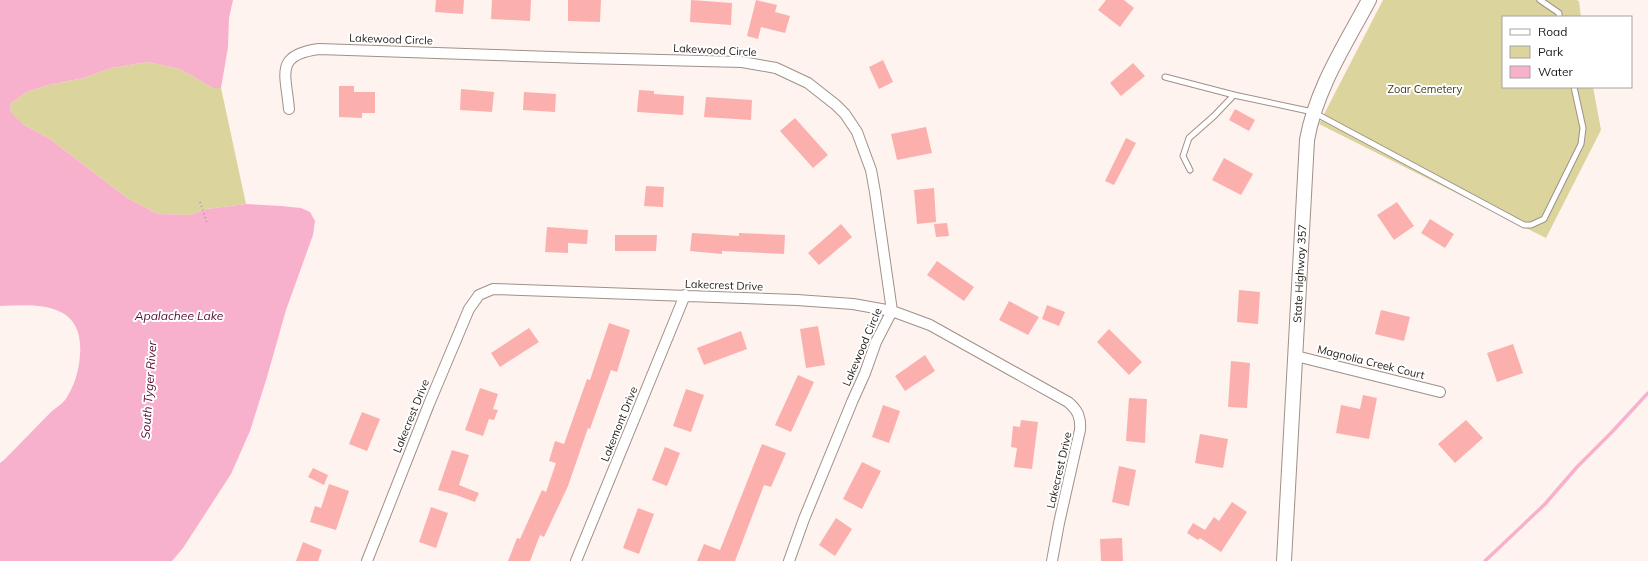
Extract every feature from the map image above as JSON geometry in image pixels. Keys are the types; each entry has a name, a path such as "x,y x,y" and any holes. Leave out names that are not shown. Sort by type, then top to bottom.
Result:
{"main road":[{"name":"State Highway 357","path":"1284,561 1307,140 1313,112 1325,82 1369,0"}],"street":[{"name":"Lakewood Circle","path":"289,109 285,84 286,67 298,53 319,49 742,62 776,68 808,83 823,93 845,114 857,132 870,170 875,192 892,311 876,342 866,373 849,409 804,519 789,561"},
{"name":"Lakecrest Drive","path":"367,561 469,308 479,295 488,290 505,290 684,295 853,304 892,311 930,325 1068,402 1079,414 1081,422 1080,430 1052,561"},
{"name":"Lakemont Drive","path":"576,561 684,295"},
{"name":"Magnolia Creek Court","path":"1296,356 1440,392"}],"lane":[{"path":"1540,0 1558,13 1559,16"},
{"path":"1165,78 1313,112 1524,225 1531,225 1544,219 1581,144 1583,128 1574,88"},
{"path":"1190,170 1183,156 1189,138 1214,116 1234,95"}],"path":[{"path":"200,202 207,223"}],"green space":[{"name":"Zoar Cemetery","path":"1383,0 1579,1 1581,16 1502,16 1502,88 1593,88 1601,130 1546,238 1319,124"},
{"path":"148,62 180,69 213,88 221,88 246,204 207,209 190,215 158,214 127,198 50,139 24,125 14,117 10,109 11,103 27,92 48,85 84,78 111,68"}],"water":[{"name":"Apalachee Lake","path":"0,0 233,0 229,18 228,47 221,88 213,88 180,69 148,62 111,68 84,78 48,85 27,92 11,103 10,109 14,116 24,125 50,139 127,198 158,214 190,215 207,209 246,204 301,208 310,212 315,221 313,235 286,310 250,431 231,474 183,548 172,561 0,561 0,463 65,400 76,379 80,355 79,338 75,325 67,316 56,310 44,307 30,305 0,306"}],"building":[{"path":"436,0 464,0 463,14 435,12"},
{"path":"492,0 531,0 530,21 491,19"},
{"path":"568,0 601,0 600,22 568,21"},
{"path":"691,0 732,3 731,25 690,22"},
{"path":"756,0 777,5 775,12 790,16 785,33 761,27 758,39 747,36"},
{"path":"1106,0 1124,0 1134,8 1120,27 1098,10"},
{"path":"883,60 893,82 879,89 869,67"},
{"path":"1133,63 1145,76 1121,96 1110,83"},
{"path":"339,86 354,86 354,92 375,92 375,113 362,113 362,118 339,117"},
{"path":"461,89 494,92 492,112 460,110"},
{"path":"639,90 654,91 654,94 684,96 683,115 637,112"},
{"path":"524,92 556,94 555,112 523,110"},
{"path":"706,97 752,100 751,120 704,117"},
{"path":"1235,109 1255,120 1249,131 1229,120"},
{"path":"795,118 828,155 813,168 780,131"},
{"path":"926,127 932,153 897,160 891,134"},
{"path":"1126,138 1136,143 1114,185 1105,181"},
{"path":"1224,158 1253,174 1241,195 1212,180"},
{"path":"646,186 664,187 663,207 644,206"},
{"path":"934,188 936,222 917,224 914,190"},
{"path":"1397,202 1414,226 1394,240 1377,215"},
{"path":"1430,219 1454,234 1445,248 1421,233"},
{"path":"947,223 949,236 936,237 934,224"},
{"path":"841,224 852,237 819,265 808,253"},
{"path":"547,227 588,230 587,244 568,243 568,253 545,252"},
{"path":"692,233 739,236 739,233 785,235 784,254 722,251 722,254 690,251"},
{"path":"615,235 657,235 656,251 615,251"},
{"path":"937,261 974,287 964,301 927,275"},
{"path":"1239,290 1260,292 1258,324 1237,322"},
{"path":"1009,301 1039,317 1028,335 999,320"},
{"path":"1047,305 1065,312 1059,326 1042,319"},
{"path":"1381,310 1410,317 1404,341 1375,334"},
{"path":"609,323 630,330 617,372 611,370 590,429 588,428 568,486 544,537 540,535 530,561 508,561 517,538 520,539 542,490 546,492 556,463 549,461 555,441 564,444 587,379 590,380"},
{"path":"818,326 825,365 806,368 800,329"},
{"path":"529,328 539,342 500,367 491,353"},
{"path":"1109,329 1142,362 1129,375 1097,342"},
{"path":"741,331 747,349 704,365 697,348"},
{"path":"1513,344 1523,373 1497,382 1487,353"},
{"path":"925,355 935,371 905,391 895,376"},
{"path":"1231,361 1250,363 1247,408 1228,407"},
{"path":"798,375 814,382 791,432 775,425"},
{"path":"480,388 498,394 493,409 498,410 494,420 489,419 483,436 465,430"},
{"path":"686,389 704,395 691,432 673,426"},
{"path":"1363,395 1377,398 1369,439 1336,433 1341,405 1360,409"},
{"path":"1129,398 1147,399 1145,443 1126,441"},
{"path":"883,405 900,411 889,443 872,437"},
{"path":"362,412 380,419 367,451 349,444"},
{"path":"1021,420 1038,422 1032,469 1014,467 1017,448 1011,447 1013,426 1020,427"},
{"path":"1466,420 1483,438 1455,463 1438,444"},
{"path":"1200,434 1228,439 1223,468 1195,463"},
{"path":"762,444 786,453 771,487 764,485 735,561 697,561 704,544 720,550"},
{"path":"665,447 680,453 667,486 652,480"},
{"path":"452,450 469,455 459,485 479,493 475,502 438,490"},
{"path":"862,462 881,471 862,509 843,499"},
{"path":"1119,466 1136,470 1129,506 1112,502"},
{"path":"313,468 328,475 324,485 308,477"},
{"path":"329,484 349,491 336,530 310,522 315,506 321,508"},
{"path":"1232,502 1247,512 1221,552 1200,538 1198,540 1187,533 1193,523 1205,530 1214,517 1219,521"},
{"path":"431,507 448,513 436,548 419,542"},
{"path":"638,508 654,514 639,554 623,548"},
{"path":"836,518 852,529 835,556 819,545"},
{"path":"1122,538 1123,561 1101,561 1100,539"},
{"path":"303,542 322,550 318,561 296,561"}],"waterway":[{"path":"1485,561 1545,504 1577,467 1648,393"}],"water label":[{"name":"South Tyger River","path":"149,390"}]}
